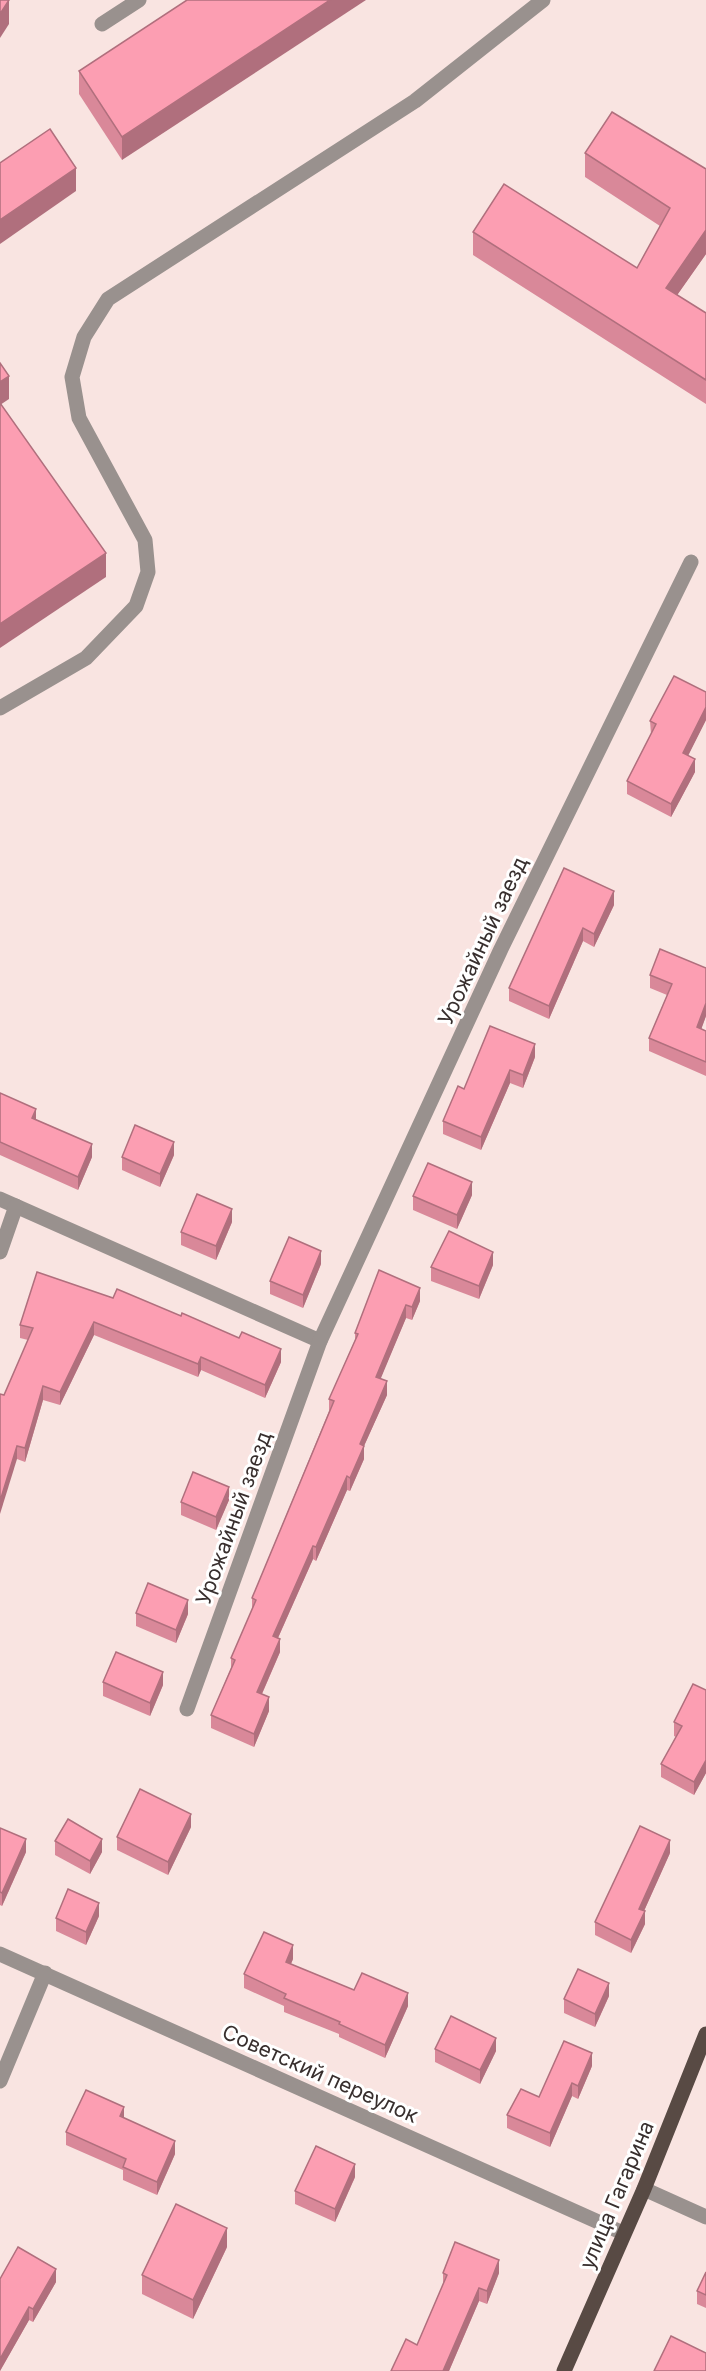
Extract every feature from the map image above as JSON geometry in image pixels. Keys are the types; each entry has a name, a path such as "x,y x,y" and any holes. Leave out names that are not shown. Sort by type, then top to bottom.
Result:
{"main road":[{"name":"улица Гагарина","path":"564,2371 644,2188 706,2034"}],"street":[{"path":"102,24 139,0"},
{"path":"0,708 86,658 136,606 148,572 145,540 79,418 72,376 84,337 108,299 415,101 543,0"},
{"name":"Урожайный заезд","path":"187,1709 320,1341 501,949 692,562"},
{"path":"0,1198 320,1341"},
{"path":"0,1252 16,1206"},
{"name":"Советский переулок","path":"0,1954 623,2233"},
{"path":"0,2081 45,1973"},
{"path":"644,2188 706,2217"}],"building":[{"path":"0,0 9,0 0,14"},
{"path":"187,0 330,0 122,137 79,71"},
{"path":"612,112 706,169 706,230 666,288 706,313 706,380 473,232 504,184 637,268 670,208 585,153"},
{"path":"50,129 76,168 0,220 0,163"},
{"path":"0,363 9,376 0,382"},
{"path":"0,403 106,553 0,624"},
{"path":"674,676 706,692 706,707 683,753 695,759 671,804 627,781 656,724 650,721"},
{"path":"564,868 614,891 594,934 583,928 549,1006 509,988"},
{"path":"660,949 706,968 706,1003 697,1027 706,1031 706,1062 649,1038 672,984 650,975"},
{"path":"490,1026 535,1044 523,1075 510,1070 481,1137 443,1121 458,1086 464,1089"},
{"path":"0,1093 36,1109 32,1118 92,1144 78,1177 0,1142"},
{"path":"135,1125 174,1142 160,1174 122,1157"},
{"path":"428,1163 472,1182 457,1215 413,1196"},
{"path":"197,1194 232,1209 216,1246 181,1232"},
{"path":"449,1231 493,1252 479,1286 431,1267"},
{"path":"289,1237 321,1251 303,1295 270,1281"},
{"path":"379,1270 420,1288 412,1307 406,1305 376,1377 387,1381 360,1444 364,1446 350,1478 347,1476 316,1547 313,1546 273,1636 280,1639 257,1692 269,1697 254,1734 211,1715 235,1660 231,1658 256,1600 252,1598 334,1401 329,1399 358,1334 355,1333"},
{"path":"37,1272 113,1298 117,1289 181,1316 182,1313 239,1338 242,1332 281,1349 265,1385 201,1357 198,1364 94,1322 60,1392 43,1386 25,1448 17,1446 0,1501 0,1394 4,1395 33,1328 20,1325"},
{"path":"193,1472 229,1487 216,1517 181,1502"},
{"path":"148,1583 188,1600 176,1630 136,1613"},
{"path":"116,1652 163,1672 150,1703 103,1682"},
{"path":"693,1684 706,1690 706,1760 694,1782 661,1764 682,1726 674,1722"},
{"path":"140,1789 191,1814 168,1862 117,1837"},
{"path":"68,1819 102,1839 90,1861 55,1841"},
{"path":"640,1826 670,1840 639,1909 645,1911 631,1940 595,1922"},
{"path":"0,1828 26,1839 2,1893 0,1892"},
{"path":"68,1889 99,1903 86,1932 56,1918"},
{"path":"264,1932 293,1945 286,1962 354,1990 362,1973 408,1993 385,2045 339,2024 340,2022 284,1998 286,1994 244,1974"},
{"path":"578,1969 609,1983 595,2014 564,1999"},
{"path":"451,2016 496,2038 480,2070 435,2049"},
{"path":"564,2041 592,2053 578,2086 572,2083 550,2133 507,2115 521,2089 539,2097"},
{"path":"86,2090 124,2107 120,2116 175,2141 157,2182 123,2167 126,2159 66,2132"},
{"path":"316,2146 355,2164 335,2209 295,2191"},
{"path":"176,2204 227,2228 193,2300 142,2275"},
{"path":"455,2242 499,2260 487,2291 479,2288 443,2371 391,2371 406,2339 417,2345 447,2275 443,2273"},
{"path":"18,2247 56,2269 33,2309 29,2307 0,2359 0,2279"},
{"path":"706,2272 706,2295 697,2291"},
{"path":"671,2336 706,2353 706,2371 654,2371"}]}
